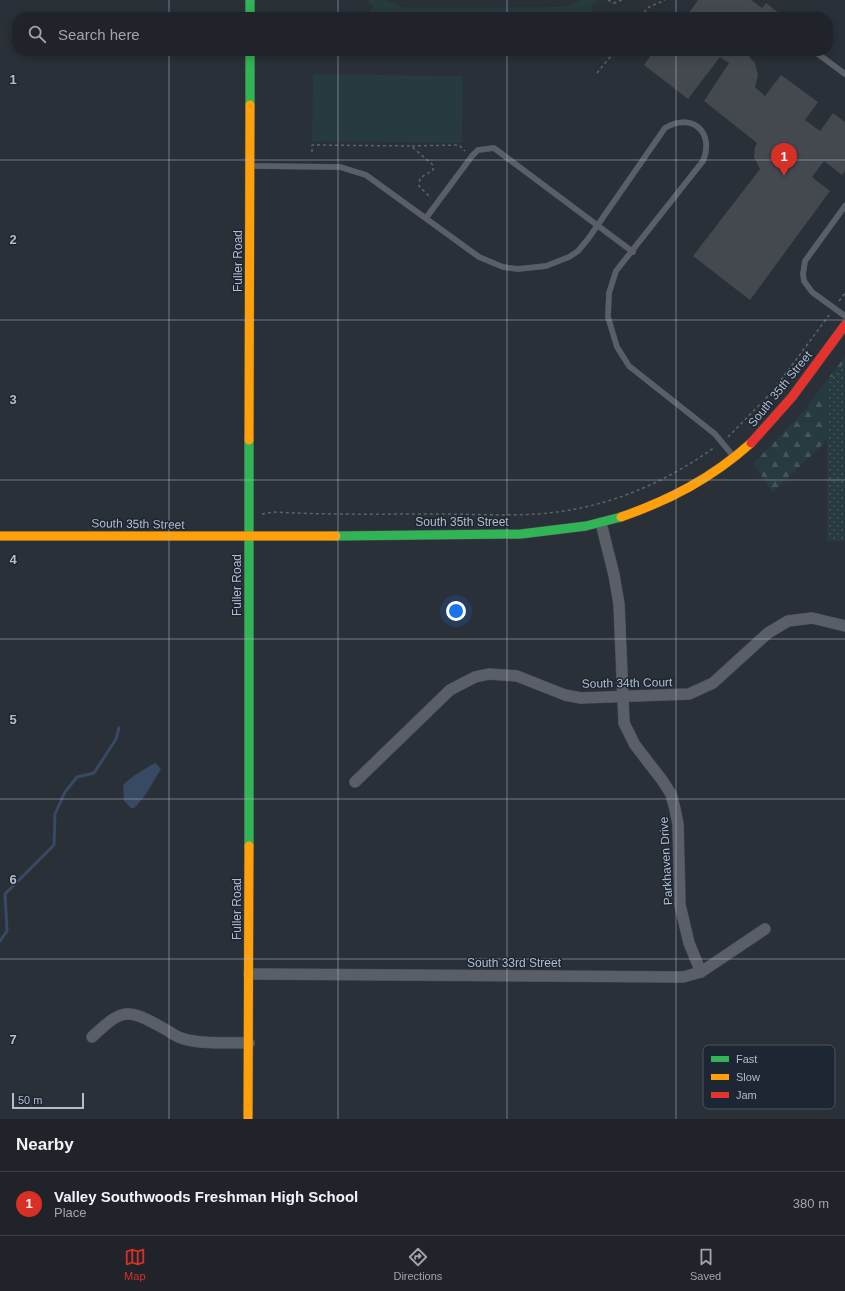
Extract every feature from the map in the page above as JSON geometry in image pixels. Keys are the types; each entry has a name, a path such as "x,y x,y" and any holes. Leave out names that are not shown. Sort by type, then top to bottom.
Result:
{"street":[{"path":"250,0 250,12"},
{"name":"Fuller Road","path":"248,1119 250,56"},
{"name":"South 35th Street","path":"0,536 249,537 521,534 552,532 601,523 648,508 674,496 734,457 756,438 776,416 845,325"},
{"name":"Parkhaven Drive","path":"601,523 614,575 619,604 624,723 635,745 671,794 678,824 680,905 689,943 700,972"},
{"name":"South 34th Court","path":"355,782 450,690 474,677 503,674 517,676 565,695 582,698 676,695 701,690 722,676 768,633 788,621 812,618 845,626"},
{"name":"South 33rd Street","path":"249,974 683,977 700,972 765,928"},
{"path":"92,1038 111,1019 125,1014 134,1014 181,1038 200,1042 249,1043"}],"lane":[{"path":"821,56 845,74"},
{"path":"250,166 322,166 340,167 354,171 379,183 479,257 503,267 518,269 546,266 578,251 598,226 665,128 675,122 686,121 697,125 703,132 707,142 707,152 703,161 633,252 616,271 609,293 609,324 617,347 629,366 704,425 722,442 734,457"},
{"path":"426,218 472,156 478,150 494,148 633,252"},
{"path":"845,206 809,255 803,267 804,281 807,287 845,316"}],"path":[{"path":"608,0 614,4 622,0"},
{"path":"644,12 649,7 665,0"},
{"path":"597,73 611,56"},
{"path":"312,152 312,145 459,145 466,152"},
{"path":"411,146 433,165 433,170 420,178 419,186 431,198"},
{"path":"262,514 273,512 517,514 568,510 597,504 631,494 653,485 688,465 722,442 739,427 772,392 845,293"}],"green space":[{"path":"367,0 386,0 401,7 410,8 564,7 580,0 598,0 590,7 592,8 592,12 371,12 371,8 374,7"},
{"path":"313,74 463,76 462,143 312,141"},
{"path":"845,356 845,426 840,428 772,493 754,463 803,412"},
{"path":"845,361 845,541 827,541 827,386"}],"water":[{"path":"155,763 161,769 142,799 134,808 131,808 124,801 123,785 134,775"}],"building":[{"path":"698,0 751,0 762,8 766,3 778,12 690,12"},
{"path":"650,56 750,56 749,57 755,63 758,75 755,87 765,96 781,75 818,102 805,120 820,131 833,113 845,122 845,171 842,175 824,161 812,177 830,191 750,300 693,256 760,169 754,157 757,143 704,101 729,63 720,57 688,99 644,65"}],"waterway":[{"path":"0,941 7,931 5,894 54,845 55,814 65,792 77,777 94,773 116,739 119,728"}],"traffic: fast":[{"path":"250,0 250,12"},
{"path":"250,56 250,105"},
{"path":"249,440 249,846"},
{"path":"336,536 521,534 586,526 621,517"}],"traffic: slow":[{"path":"249,440 250,105"},
{"path":"621,517 690,487 721,467 751,443"},
{"path":"0,536 336,536"},
{"path":"248,1119 249,846"}],"traffic: jam":[{"path":"751,443 792,397 845,325"}],"place":[{"name":"Valley Southwoods Freshman High School","path":"784,176"}]}
